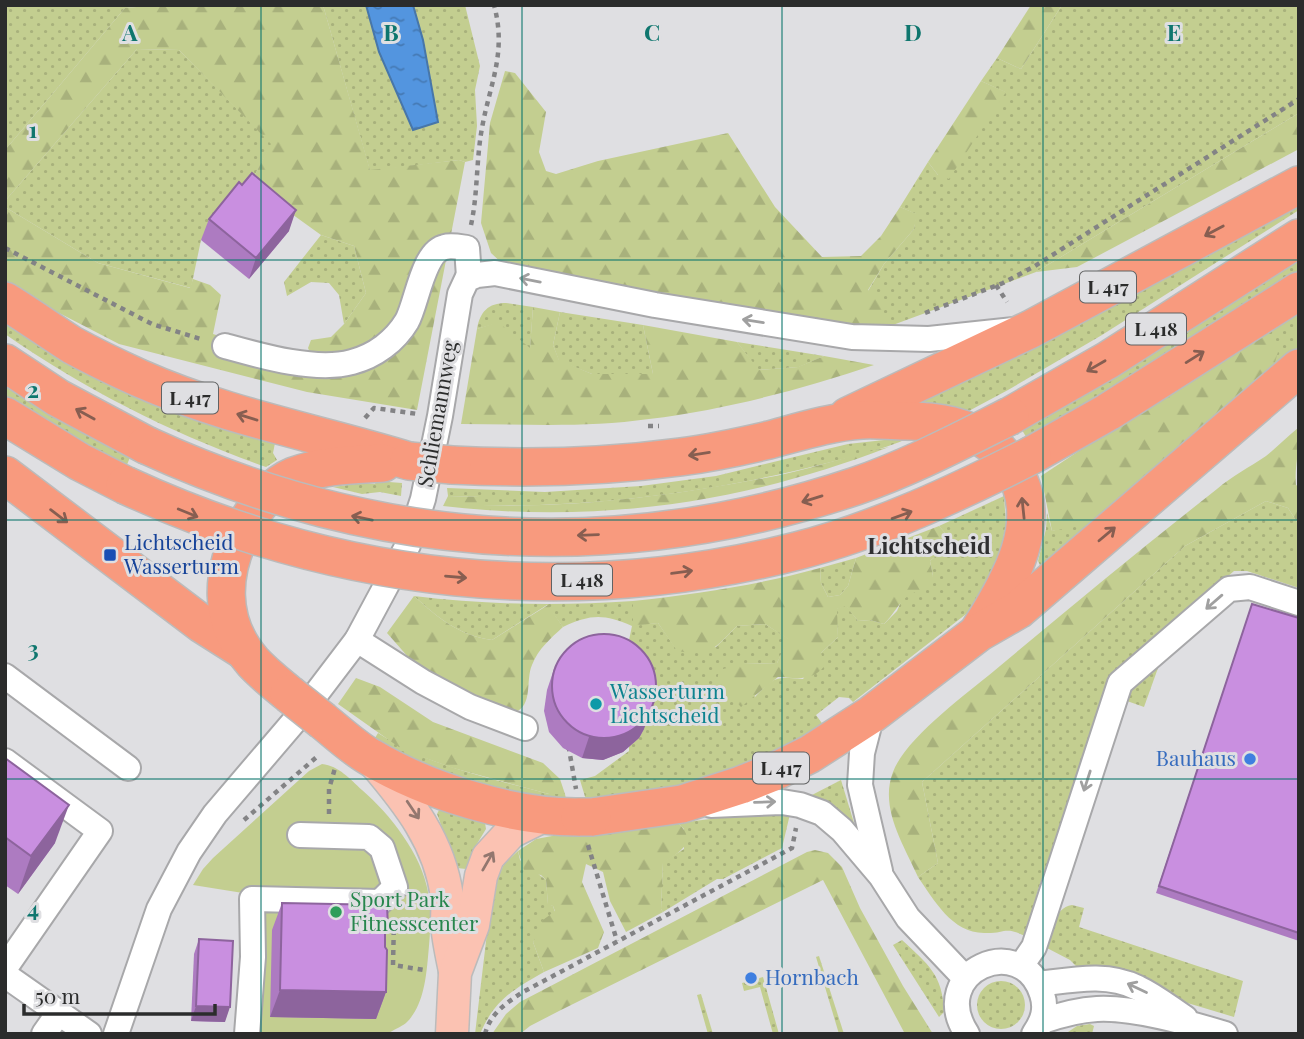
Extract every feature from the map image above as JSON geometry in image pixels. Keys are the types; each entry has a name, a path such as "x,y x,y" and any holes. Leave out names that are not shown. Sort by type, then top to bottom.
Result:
{"highway":[{"name":"L 417","path":"817,427 861,411 1019,315 1299,185"},
{"name":"L 418","path":"5,363 58,398 146,445 203,471 258,491 347,515 443,532 541,537 619,534 699,526 780,509 859,485 944,450 1108,360 1299,238"},
{"name":"L 418","path":"5,416 125,485 211,522 335,558 418,574 509,581 647,577 722,566 798,550 922,508 1032,455 1108,412 1299,291"},
{"name":"L 417","path":"5,301 73,345 140,378 180,394 280,427 358,445 409,461"},
{"name":"L 417","path":"5,475 202,624 243,650 289,694 324,736 353,758 504,808 573,817 682,804 741,785 810,754 872,715 978,633 1018,610 1296,372"},
{"name":"L 417","path":"243,650 226,613 225,587 229,564 242,531 262,500 291,477 331,467 409,461 549,468 634,463 701,455 817,427 862,420 952,424 970,431 997,448 1015,473 1021,489 1024,531 1012,574 978,633"}],"main road":[{"path":"353,758 407,801 426,829 439,860 447,897 447,926 456,973 452,1034"},
{"path":"456,973 473,925 481,876 488,857 511,832 573,817"}],"street":[{"path":"225,346 305,363 329,365 352,362 372,354 396,336 408,319 425,270 434,254 444,246 467,248 469,277 495,274 655,305 852,337 929,339 1019,315"},
{"name":"Schliemannweg","path":"116,1034 159,908 189,852 215,814 310,702 357,640 408,545 419,511 440,416 460,294 469,277"},
{"path":"1021,966 1034,947 1120,683 1229,589 1250,587 1299,603"},
{"path":"357,640 423,682 470,707 525,728"},
{"path":"5,676 128,768"},
{"path":"872,715 862,753 860,785 881,876"},
{"path":"5,761 100,831 5,968"},
{"path":"682,804 727,806 782,802 808,807 833,821 881,876 908,918 965,978"},
{"path":"247,1034 253,957 252,899 380,902 395,887 382,848 369,837 300,835"},
{"path":"967,1034 956,1009 965,978 987,963 1002,961 1021,966 1030,972 1039,984 1044,1001 1038,1027 1097,1009 1131,1012 1195,1024 1226,1034"},
{"path":"5,975 51,1024 89,1034"},
{"path":"1039,984 1103,978 1122,982 1137,987 1195,1024"}],"path":[{"path":"472,221 482,128 498,66 498,20 494,5"},
{"path":"920,314 1003,283 1035,266 1299,99"},
{"path":"5,248 152,324 225,346"},
{"path":"996,285 1019,315"},
{"path":"365,418 373,408 418,415"},
{"path":"525,728 553,736 569,749 573,817 617,941"},
{"path":"235,828 324,736"},
{"path":"329,789 353,758"},
{"path":"485,1034 501,1006 523,992 792,848 797,824"},
{"path":"387,949 393,940 390,965 424,970"}],"green space":[{"path":"5,5 159,5 125,8 5,150"},
{"path":"159,5 323,5 370,170 459,160 465,162 417,410 307,392 119,344 5,285 5,207 98,263 190,288 193,279 210,285 221,295 213,334 248,345 311,355 308,348 311,340 331,337 366,293 354,246 321,235 250,184 271,144 179,50 137,49 5,201 5,150 125,8"},
{"path":"323,5 465,5 480,66 475,90 477,126 473,160 370,171"},
{"path":"1031,5 1062,5 1021,69 997,58"},
{"path":"1062,5 1299,5 1299,113 1036,272 882,329 868,291 884,264 914,229 916,214 900,207 928,162 938,175 1005,92 981,81 997,58 1021,69"},
{"path":"137,49 179,50 272,144 244,194 201,240 191,288 98,263 5,207 5,201"},
{"path":"505,71 515,73 546,112 539,152 546,171 556,174 598,161 728,133 775,207 822,257 861,256 881,236 900,207 917,214 914,229 884,264 868,290 884,305 882,329 796,317 506,267 491,253 481,223 490,123"},
{"path":"981,81 1006,92 949,179 938,175 928,162"},
{"path":"1299,113 1299,149 1077,267 1036,272"},
{"path":"1299,202 1299,210 1102,335 965,413 920,405 917,400"},
{"path":"321,235 354,246 366,293 344,324 339,295 329,283 311,282 287,296 284,282"},
{"path":"1299,257 1299,272 1028,440 1022,430"},
{"path":"506,303 533,307 530,349 498,323 477,329 486,310"},
{"path":"533,307 560,312 553,345 559,360 592,374 653,374 643,325 737,342 759,370 798,367 824,356 874,365 763,398 678,415 602,424 461,424 477,329 498,322 530,348"},
{"path":"1299,308 1299,347 1273,369 1262,333"},
{"path":"560,312 643,325 653,374 592,374 559,361 553,345"},
{"path":"5,322 120,386 188,418 275,443 273,453 277,460 266,467 131,410 67,374 5,334"},
{"path":"1262,333 1271,338 1278,352 1273,369 1100,517 1074,527 1052,531 1041,476"},
{"path":"737,342 824,356 799,367 758,370"},
{"path":"5,381 131,455 126,467 62,433 5,397"},
{"path":"1298,428 1296,485 1299,487 1299,525 1288,508 1266,501 1185,546 922,782 938,863 918,877 895,826 889,799 893,772 910,746 953,704 1105,579 1223,484 1266,456"},
{"path":"911,437 864,454 775,475 692,491 606,501 481,505 480,497 448,496 447,488 545,492 641,486 716,476 848,444"},
{"path":"889,447 780,482 670,504 558,512 443,506 448,496 481,497 482,505 551,505 656,495 775,476"},
{"path":"376,481 402,483 401,496 380,492 362,494 333,487 375,484"},
{"path":"1004,496 1006,524 1001,548 992,577 970,611 853,702 849,698 839,697 816,715 824,726 805,739 699,784 586,800 580,780 595,776 629,751 629,729 620,683 632,626 598,617 563,627 547,605 492,640 470,635 450,625 414,596 524,604 633,601 633,625 658,623 677,650 716,647 737,626 765,624 789,639 777,663 743,664 755,697 776,679 803,679 821,653 838,637 836,609 846,605 858,621 870,620 884,624 897,611 902,599 933,576 930,561 949,545 946,534 939,526"},
{"path":"1266,501 1288,508 1299,525 1299,588 1247,571 1234,571 1110,677 1037,893 1027,937 1009,931 973,932 953,921 937,905 918,877 938,863 922,782 1185,546"},
{"path":"1047,513 1052,531 1100,517 1041,567 1038,561"},
{"path":"939,526 946,534 949,545 930,561 933,576 927,590 912,593 884,624 870,620 858,621 846,606 837,609 838,637 821,653 825,665 810,677 778,677 741,707 717,681 719,670 743,664 777,663 788,639 765,624 737,626 711,649 689,653 677,651 658,623 633,626 633,601 727,588 820,568 821,583 828,597 840,595 848,586 856,558"},
{"path":"856,558 848,586 840,595 828,597 821,583 820,568"},
{"path":"414,596 450,625 470,635 492,640 548,605 563,627 545,644 535,659 530,671 527,699 520,709 514,713 442,684 409,658 387,633"},
{"path":"1158,668 1144,707 1127,701 1130,691"},
{"path":"356,678 380,687 433,722 543,763 560,779 565,794 549,794 453,768 403,750 338,704"},
{"path":"378,733 418,755 440,763 549,794 565,794 566,799 563,801 469,785 394,751 375,738"},
{"name":"Sport Park Fitnesscenter","path":"322,764 334,767 344,774 373,800 394,823 419,864 428,892 430,917 423,992 412,1016 387,1034 240,1034 243,893 193,885 213,858 309,771"},
{"path":"841,780 854,823 853,825 810,796"},
{"path":"439,810 485,823 486,829 472,852 466,869 457,868 437,814"},
{"path":"751,814 790,814 782,848 723,879 717,879 663,912 663,862 684,849 684,829 678,823"},
{"path":"678,823 687,836 687,842 680,851 663,863 663,912 626,932 610,901 603,872 586,864 582,882 604,932 598,948 544,972 533,942 543,920 555,911 553,906 548,905 546,880 541,875 525,873 518,851 536,839 552,836 594,834"},
{"path":"815,850 828,853 842,867 860,908 933,1034 905,1034 823,880 559,1011 520,1034 492,1034 506,1014 520,1002"},
{"path":"518,851 520,860 546,880 548,904 553,906 555,912 533,942 544,972 506,997 492,1012 480,1034 475,1034 492,891 504,864"},
{"path":"1072,905 1084,908 1079,927 1243,981 1234,1017 1081,971 1070,960 1047,948 1057,916"},
{"path":"902,940 937,979 944,1012 939,1017 893,945"},
{"path":"819,956 844,1034 839,1034 816,957"},
{"path":"763,977 779,1034 773,1034 760,987 744,991 742,983"},
{"path":"1001,981 1018,988 1025,1005 1018,1022 1001,1029 984,1022 977,1005 984,988"},
{"path":"701,994 713,1034 708,1034 697,995"},
{"path":"1077,1026 1094,1026 1092,1034 1065,1034"}],"water":[{"path":"366,5 413,5 423,40 438,122 413,130 379,52"}],"building":[{"path":"252,173 296,210 256,258 209,219 239,182 242,185"},
{"name":"Bauhaus","path":"1252,604 1299,618 1299,933 1159,886"},
{"name":"Wasserturm Lichtscheid","path":"604,634 624,638 641,649 652,666 656,686 652,706 641,723 624,734 604,738 584,734 567,723 556,706 552,686 556,666 567,649 584,638"},
{"path":"5,758 69,805 31,856 5,837"},
{"path":"282,903 387,905 386,992 280,990"},
{"path":"199,939 233,941 230,1007 196,1006"}],"place":[{"name":"Lichtscheid Wasserturm","path":"110,555"},
{"name":"Wasserturm Lichtscheid","path":"596,704"},
{"name":"Bauhaus","path":"1250,759"},
{"name":"Sport Park Fitnesscenter","path":"336,912"},
{"name":"Hornbach","path":"751,978"}],"district":[{"name":"Lichtscheid","path":"929,546"}]}
